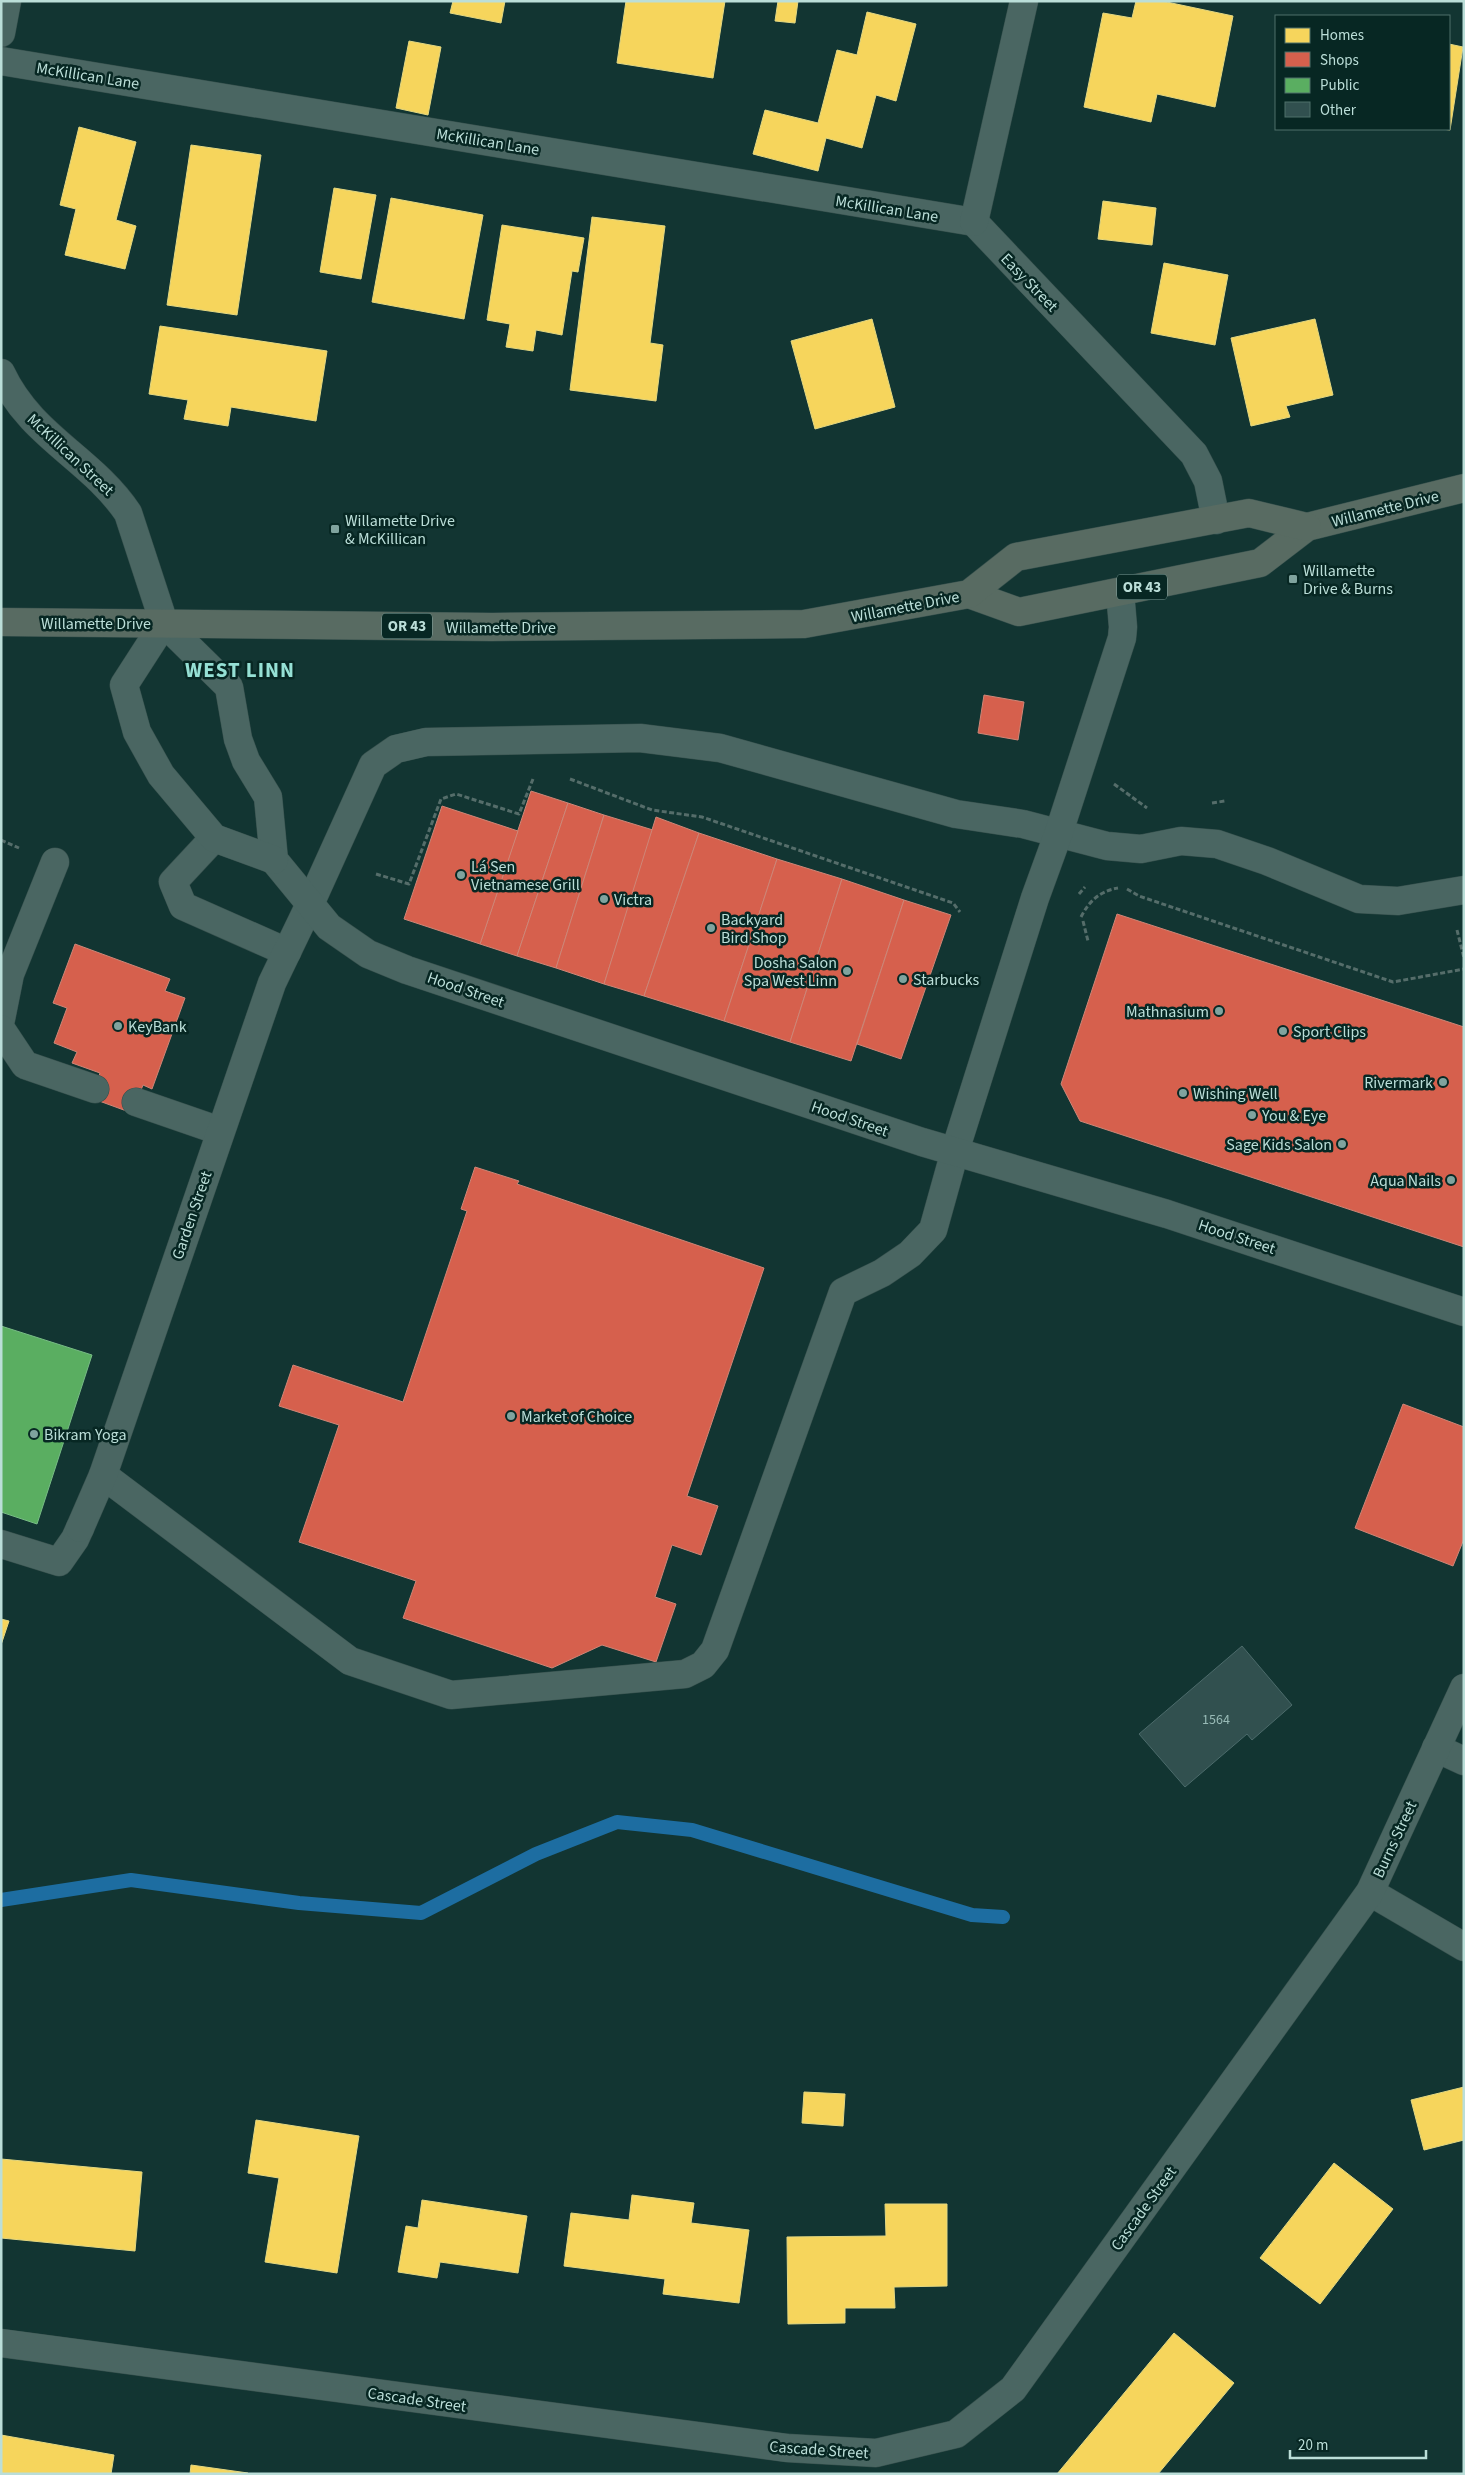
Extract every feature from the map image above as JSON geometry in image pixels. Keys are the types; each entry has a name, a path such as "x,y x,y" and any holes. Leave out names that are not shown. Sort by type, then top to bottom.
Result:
{"main road":[{"name":"Willamette Drive","path":"969,594 1019,612 1120,592 1260,562 1307,527 1464,488"},
{"name":"Willamette Drive","path":"1,622 492,627 804,624 969,594 1016,557 1250,513 1307,527"}],"street":[{"path":"1,33 7,1"},
{"path":"974,222 1024,1"},
{"name":"McKillican Lane","path":"1,61 974,222"},
{"name":"Easy Street","path":"974,222 1194,454 1208,481 1216,520"},
{"name":"McKillican Street","path":"1,373 22,408 38,427 87,467 118,498 128,513 164,624"},
{"path":"102,1475 350,1661 451,1695 685,1674 703,1665 715,1650 843,1292 882,1273 910,1254 933,1230 955,1151 1035,898 1059,832 1122,638 1120,592"},
{"path":"164,624 229,687 238,739 246,761 268,797 274,860 214,838 161,776 137,732 124,684 164,624"},
{"name":"Garden Street","path":"1,1544 59,1562 75,1539 102,1475 272,983 373,765 396,750 426,742 640,738 720,748 956,814 1059,832 1107,846 1141,850 1181,842 1217,844 1267,861 1359,900 1398,901 1464,890"},
{"path":"214,838 173,882 183,906 287,952"},
{"name":"Hood Street","path":"274,860 329,927 368,954 407,970 922,1142 1167,1214 1464,1312"},
{"path":"1,1019 10,974 55,862"},
{"path":"1,1029 25,1065 95,1089"},
{"path":"136,1102 220,1131"},
{"name":"Burns Street","path":"1464,1688 1370,1892 1464,1947"},
{"path":"1436,1748 1464,1761"},
{"name":"Cascade Street","path":"1,2343 787,2448 876,2453 956,2434 1013,2389 1370,1892"}],"path":[{"path":"376,874 409,884 441,798 456,794 519,814 536,770"},
{"path":"563,778 652,810 702,817 953,903 960,912"},
{"path":"1,840 22,850"},
{"path":"1077,895 1085,887"},
{"path":"1081,917 1087,903 1101,893 1116,888 1129,889 1139,896 1224,926 1393,982 1464,969"},
{"path":"1083,921 1088,941"},
{"path":"1457,928 1464,958"}],"building: Homes":[{"path":"453,1 505,1 501,23 450,13"},
{"path":"626,1 725,1 713,78 617,63"},
{"path":"778,1 798,1 795,23 775,21"},
{"path":"1136,1 1162,1 1233,16 1215,107 1157,94 1151,122 1084,107 1103,13 1132,18"},
{"path":"867,12 916,24 896,101 876,95 862,148 826,138 818,171 753,154 765,110 818,123 837,50 857,55"},
{"path":"409,41 441,47 428,115 396,108"},
{"path":"1450,44 1463,47 1450,130"},
{"path":"79,127 136,142 116,220 136,226 125,269 65,255 76,209 60,205"},
{"path":"191,145 261,155 237,315 167,305"},
{"path":"334,188 376,195 361,279 320,272"},
{"path":"391,198 483,215 464,319 372,302"},
{"path":"1103,201 1156,208 1152,245 1098,239"},
{"path":"592,217 665,226 650,343 663,345 656,401 570,390"},
{"path":"502,225 584,238 578,272 572,271 562,335 536,330 533,351 506,347 510,324 487,320"},
{"path":"1164,263 1228,275 1215,345 1151,333"},
{"path":"872,319 895,407 815,429 791,341"},
{"path":"1315,319 1333,395 1286,406 1290,417 1251,426 1231,338"},
{"path":"160,326 327,351 316,421 231,407 228,426 184,419 188,400 149,394"},
{"path":"1,1619 9,1621 1,1645"},
{"path":"1464,2087 1464,2140 1424,2150 1411,2100"},
{"path":"804,2092 845,2094 843,2126 802,2123"},
{"path":"256,2120 359,2136 337,2273 265,2262 279,2178 248,2173"},
{"path":"1,2159 142,2172 135,2251 1,2238"},
{"path":"1334,2163 1393,2209 1320,2304 1260,2258"},
{"path":"632,2195 694,2203 691,2223 749,2230 739,2303 663,2294 665,2279 564,2266 571,2213 629,2220"},
{"path":"422,2200 527,2216 518,2273 440,2262 437,2278 398,2272 406,2226 418,2228"},
{"path":"885,2204 947,2204 947,2286 894,2287 895,2308 845,2308 845,2323 788,2324 787,2237 886,2236"},
{"path":"1174,2333 1234,2383 1158,2474 1057,2474"},
{"path":"1,2435 114,2455 111,2474 1,2474"},
{"path":"191,2465 248,2473 248,2474 190,2474"}],"building: Shops":[{"path":"984,695 1024,702 1018,740 978,733"},
{"path":"531,791 568,803 517,956 480,944"},
{"path":"568,803 604,815 556,968 517,956"},
{"name":"Lá Sen Vietnamese Grill","path":"442,806 518,831 480,944 404,919"},
{"name":"Victra","path":"604,815 653,830 604,984 556,968"},
{"path":"656,817 699,833 644,996 604,984"},
{"name":"Backyard Bird Shop","path":"699,833 777,859 724,1021 644,996"},
{"path":"777,859 842,879 790,1042 724,1021"},
{"name":"Dosha Salon Spa West Linn","path":"842,879 904,900 851,1061 790,1042"},
{"name":"Starbucks","path":"904,900 951,915 901,1059 857,1044"},
{"path":"1117,914 1464,1027 1464,1247 1080,1121 1061,1084"},
{"name":"KeyBank","path":"75,944 170,979 165,991 185,998 152,1089 143,1085 132,1113 91,1098 100,1073 72,1063 77,1052 54,1043 67,1008 53,1003"},
{"name":"Market of Choice","path":"475,1167 519,1181 517,1184 764,1268 687,1496 718,1506 701,1555 672,1545 655,1597 676,1604 656,1662 602,1645 552,1668 403,1618 416,1581 299,1542 339,1425 279,1406 293,1365 403,1402 467,1211 461,1209"},
{"path":"1403,1404 1464,1427 1464,1539 1453,1566 1355,1528"}],"building: Public":[{"name":"Bikram Yoga","path":"1,1326 92,1355 37,1524 1,1512"}],"building: Other":[{"path":"1242,1646 1292,1705 1252,1740 1247,1734 1185,1787 1139,1734"}],"waterway":[{"path":"1,1900 131,1880 299,1903 421,1913 536,1854 617,1822 692,1830 972,1915 1003,1917"}],"place":[{"name":"Willamette Drive & McKillican","path":"335,529"},
{"name":"Willamette Drive & Burns","path":"1293,579"},
{"name":"Lá Sen Vietnamese Grill","path":"461,875"},
{"name":"Victra","path":"604,899"},
{"name":"Backyard Bird Shop","path":"711,928"},
{"name":"Dosha Salon Spa West Linn","path":"847,971"},
{"name":"Starbucks","path":"903,979"},
{"name":"Mathnasium","path":"1219,1011"},
{"name":"KeyBank","path":"118,1026"},
{"name":"Sport Clips","path":"1283,1031"},
{"name":"Rivermark","path":"1443,1082"},
{"name":"Wishing Well","path":"1183,1093"},
{"name":"You & Eye","path":"1252,1115"},
{"name":"Sage Kids Salon","path":"1342,1144"},
{"name":"Aqua Nails","path":"1451,1180"},
{"name":"Market of Choice","path":"511,1416"},
{"name":"Bikram Yoga","path":"34,1434"}],"district":[{"name":"WEST LINN","path":"240,670"}]}
